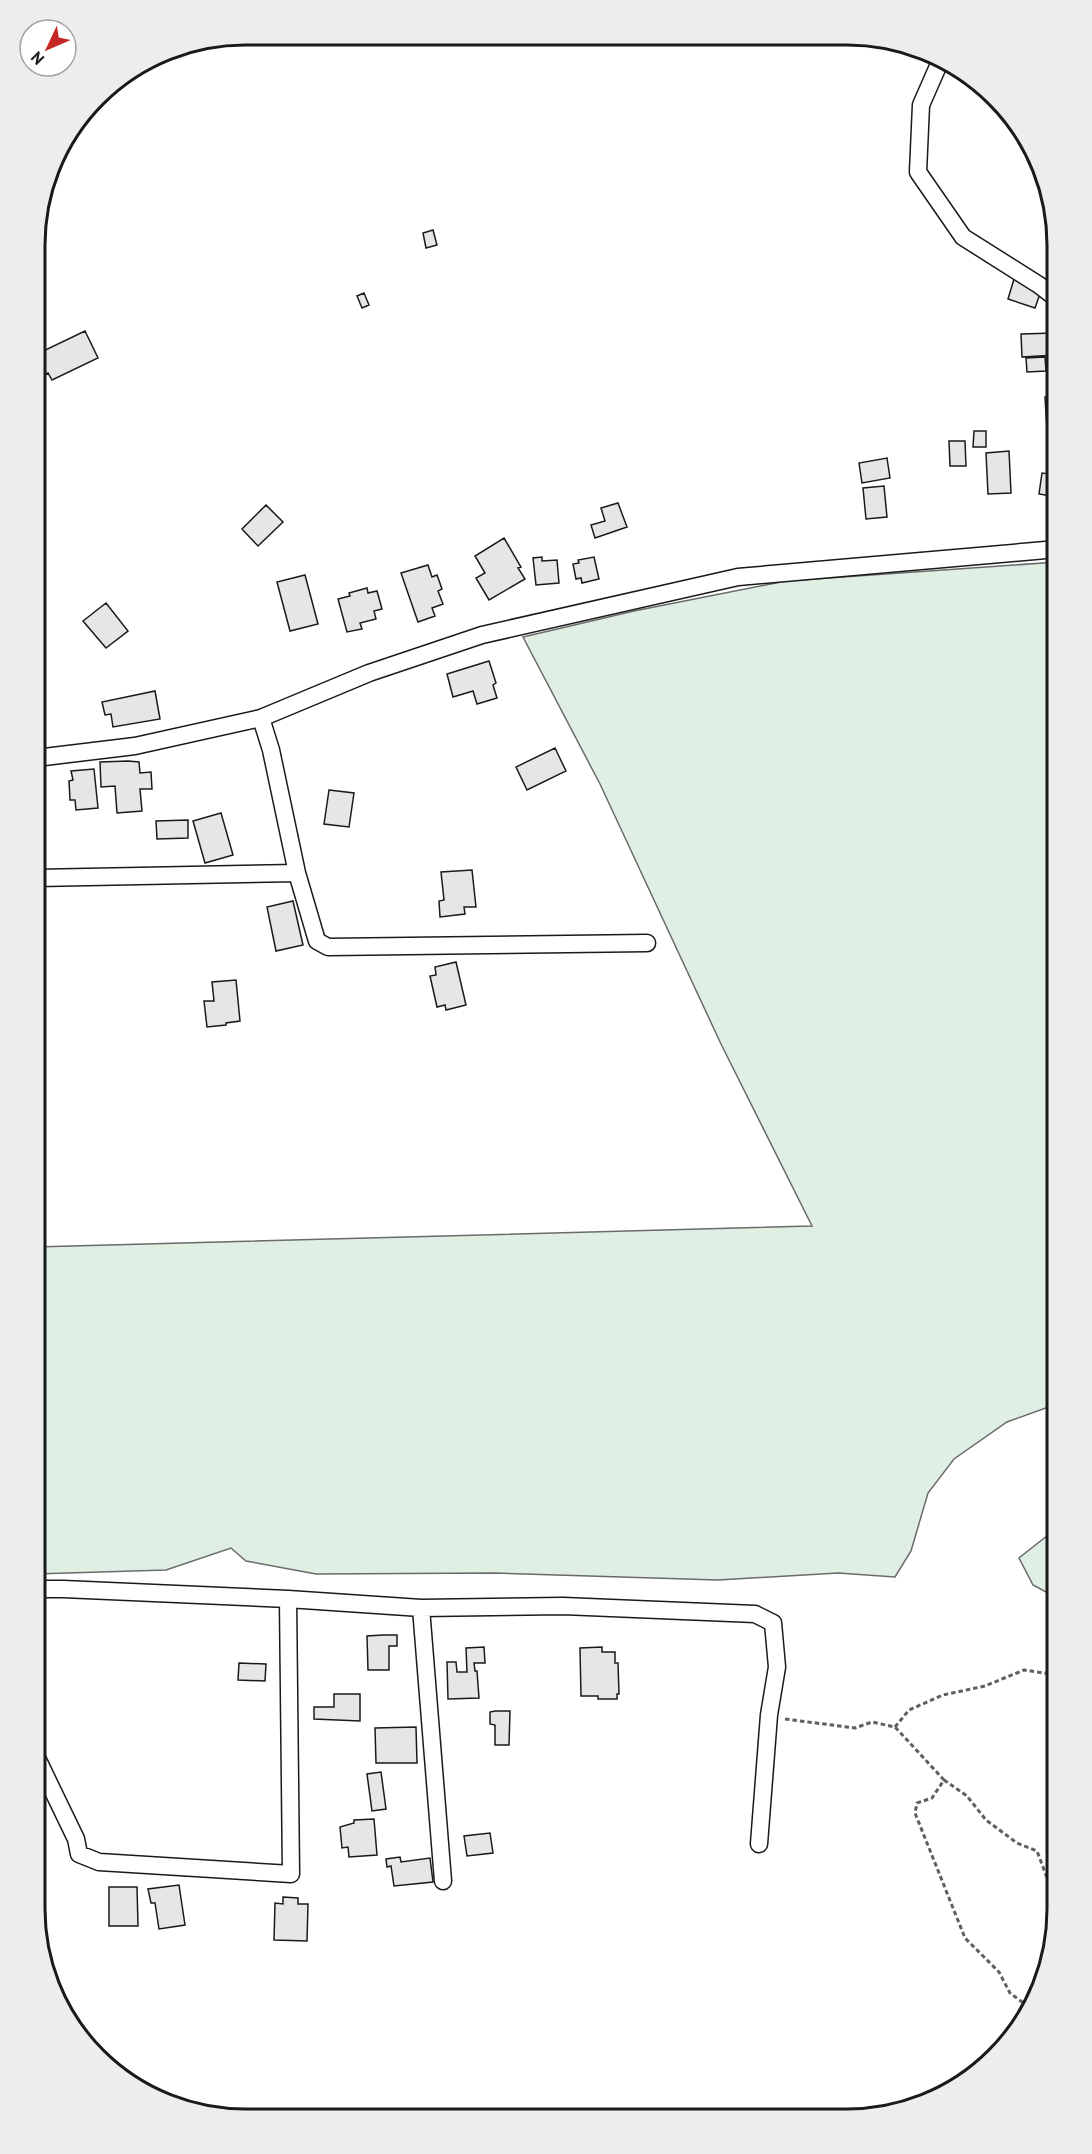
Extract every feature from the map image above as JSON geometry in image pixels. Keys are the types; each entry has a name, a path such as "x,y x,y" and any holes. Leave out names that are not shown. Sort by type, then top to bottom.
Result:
{"street":[{"path":"938,67 921,105 918,172 963,237 1047,291"},
{"path":"45,757 135,746 261,718 369,673 482,635 738,577 1047,550"},
{"path":"261,718 271,750 297,873 317,941 328,947 647,943"},
{"path":"45,878 297,873"},
{"path":"45,1589 288,1599 421,1608 563,1606 755,1614 773,1623 777,1667 769,1715 759,1844"},
{"path":"45,1775 76,1839 79,1854 99,1862 291,1874 288,1599"},
{"path":"421,1608 443,1881"}],"path":[{"path":"895,1727 909,1710 943,1695 986,1686 1024,1670 1047,1673"},
{"path":"769,1715 855,1728 872,1722 895,1727 944,1780 967,1796 986,1820 1017,1843 1036,1851 1047,1878"},
{"path":"944,1780 932,1798 917,1803 915,1813 964,1938 999,1972 1010,1993 1023,2003"}],"green space":[{"path":"1047,563 1047,1408 1007,1422 954,1459 928,1493 911,1551 895,1577 838,1573 718,1580 495,1573 316,1574 246,1561 231,1548 166,1570 45,1574 45,1247 812,1226 721,1044 600,784 523,637 634,611 786,581"},
{"path":"1047,1536 1047,1593 1033,1585 1019,1558"}],"building":[{"path":"433,230 437,245 426,248 423,233"},
{"path":"1014,279 1042,288 1035,308 1008,299"},
{"path":"364,293 369,305 362,308 357,296"},
{"path":"85,331 98,358 52,380 48,373 45,374 45,350"},
{"path":"1047,333 1047,356 1022,357 1021,334"},
{"path":"1045,357 1046,371 1027,372 1026,358"},
{"path":"1045,397 1047,397 1047,430"},
{"path":"974,431 986,431 986,447 973,447"},
{"path":"949,441 965,441 966,466 950,466"},
{"path":"1009,451 1011,493 988,494 986,453"},
{"path":"887,458 890,478 862,483 859,463"},
{"path":"1042,473 1047,474 1047,495 1039,494"},
{"path":"884,486 887,517 866,519 863,488"},
{"path":"618,503 627,527 595,538 591,525 605,521 601,508"},
{"path":"266,505 283,522 258,546 242,529"},
{"path":"504,538 521,567 518,568 525,579 489,600 476,578 485,573 475,556"},
{"path":"542,557 542,561 557,560 559,583 536,585 533,558"},
{"path":"594,557 599,579 582,583 581,578 576,579 573,564 579,563 578,560"},
{"path":"428,565 432,577 437,575 442,589 438,591 443,604 432,608 435,616 418,622 401,573"},
{"path":"305,575 318,624 290,631 277,582"},
{"path":"367,588 368,593 377,591 382,609 374,611 376,619 360,623 362,629 347,632 338,599"},
{"path":"106,603 128,631 106,648 83,621"},
{"path":"489,661 496,683 493,685 497,698 477,704 473,691 453,697 447,674"},
{"path":"155,691 160,719 113,727 111,714 105,715 102,702"},
{"path":"555,748 566,771 527,790 516,767"},
{"path":"100,762 139,762 140,773 151,772 152,789 140,789 142,811 117,813 115,786 101,787"},
{"path":"94,769 98,808 76,810 75,800 70,800 69,781 73,780 71,771"},
{"path":"329,790 354,793 349,827 324,824"},
{"path":"221,813 233,855 205,863 193,821"},
{"path":"188,820 188,838 157,839 156,821"},
{"path":"472,870 476,907 464,907 465,914 440,917 439,901 444,900 441,872"},
{"path":"293,901 303,945 276,951 267,907"},
{"path":"456,962 466,1005 446,1010 445,1005 437,1007 430,976 436,975 435,967"},
{"path":"236,980 240,1021 207,1027 204,1001 214,1001 212,982"},
{"path":"397,1635 397,1646 389,1646 389,1670 368,1670 367,1636"},
{"path":"484,1647 485,1663 474,1663 475,1671 477,1671 479,1698 448,1699 447,1662 456,1662 457,1672 467,1672 466,1648"},
{"path":"602,1647 602,1652 615,1652 615,1663 618,1663 619,1694 617,1694 617,1699 581,1696 580,1648"},
{"path":"239,1663 266,1664 265,1681 238,1680"},
{"path":"334,1694 360,1694 360,1721 314,1719 314,1707 334,1707"},
{"path":"510,1711 509,1745 495,1745 495,1725 490,1724 490,1712"},
{"path":"416,1727 417,1763 376,1763 375,1728"},
{"path":"381,1772 386,1809 372,1811 367,1774"},
{"path":"374,1819 377,1855 349,1857 348,1847 342,1848 340,1827 354,1823 354,1820"},
{"path":"490,1833 493,1853 467,1856 464,1836"},
{"path":"400,1857 401,1862 430,1858 433,1882 394,1886 391,1866 387,1867 386,1859"},
{"path":"179,1885 185,1925 159,1929 155,1903 151,1903 148,1889"},
{"path":"109,1887 137,1887 138,1926 109,1926"},
{"path":"283,1897 298,1898 298,1904 308,1904 307,1941 274,1940 275,1903 283,1904"}]}
